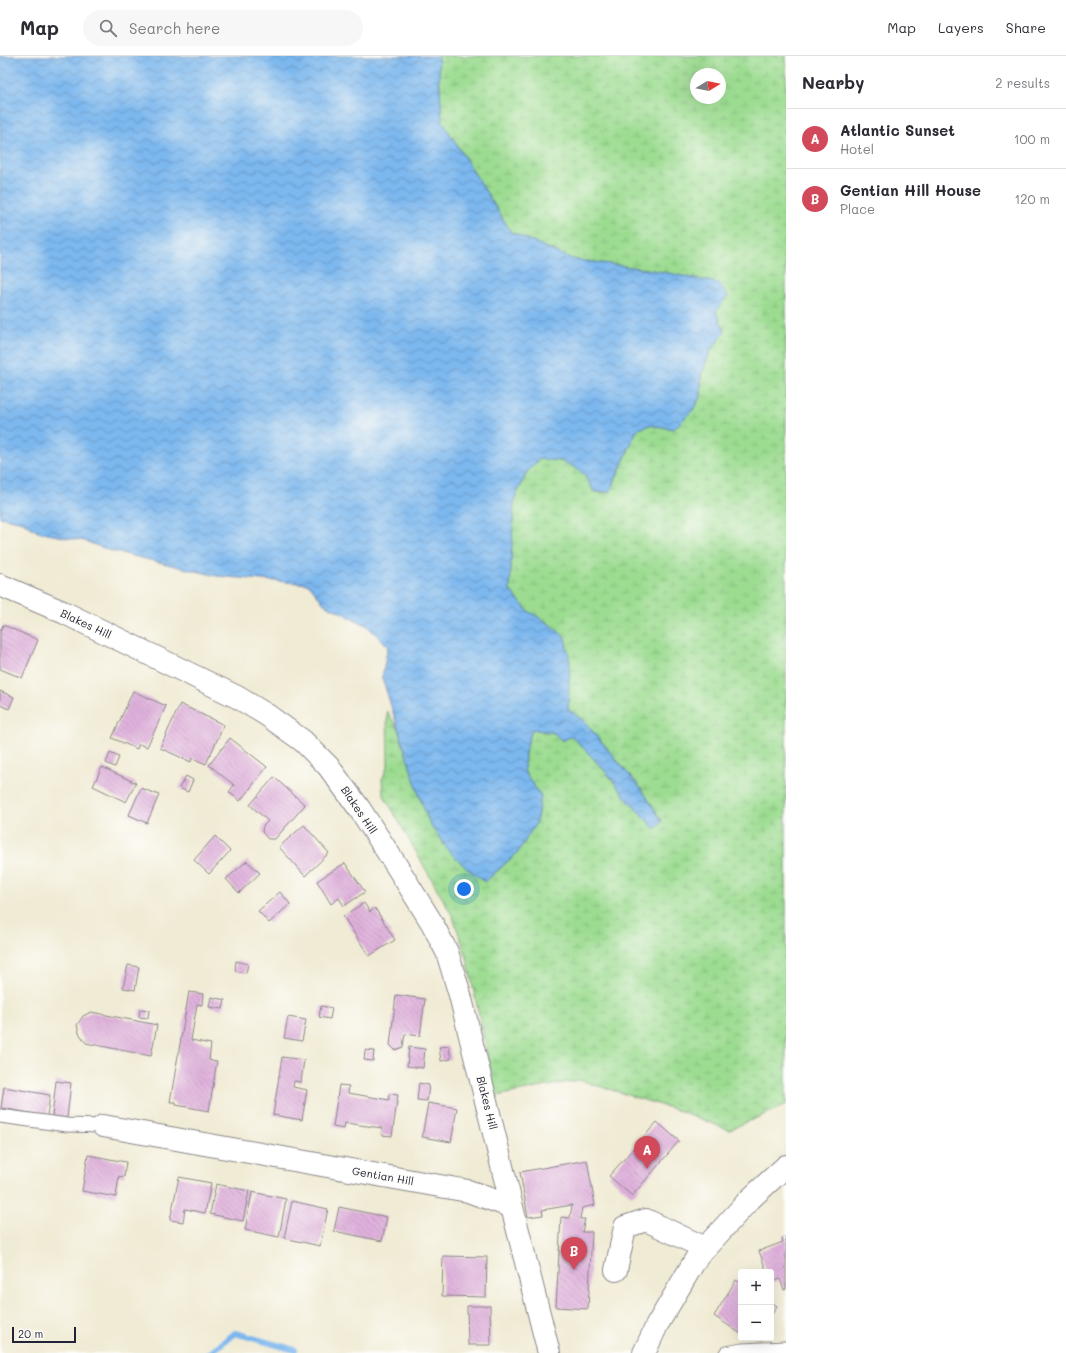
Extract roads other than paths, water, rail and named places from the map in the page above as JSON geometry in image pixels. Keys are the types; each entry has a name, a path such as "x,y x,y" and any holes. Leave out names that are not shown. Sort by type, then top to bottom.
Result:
{"street":[{"name":"Blakes Hill","path":"0,585 65,613 237,697 267,715 303,742 328,766 359,808 396,865 432,923 447,952 460,995 512,1207"},
{"name":"Gentian Hill","path":"103,1126 468,1191 512,1207"},
{"path":"644,1353 657,1325 697,1257 749,1200 786,1166"},
{"path":"512,1207 549,1353"},
{"path":"616,1270 625,1227 646,1220 705,1248"}],"lane":[{"path":"0,1116 67,1125 103,1126"},
{"path":"726,1353 742,1350 786,1348"}],"water":[{"path":"0,56 438,56 442,121 511,232 572,259 653,270 718,283 728,296 716,311 725,332 711,350 701,375 701,396 693,410 674,429 649,425 637,430 610,492 594,492 585,475 574,467 561,461 539,459 527,472 514,500 510,590 528,611 548,623 565,637 570,662 568,709 584,721 642,790 662,821 655,829 626,798 607,773 572,736 562,741 554,733 532,729 525,752 524,771 541,796 536,823 518,852 485,882 466,868 448,850 430,824 420,798 382,677 388,646 366,625 324,604 309,584 217,576 112,551 84,541 38,532 23,522 0,517"}],"waterway":[{"path":"210,1353 235,1333 295,1350"}],"place":[{"name":"Atlantic Sunset","path":"647,1169"},
{"name":"Gentian Hill House","path":"574,1270"}]}
